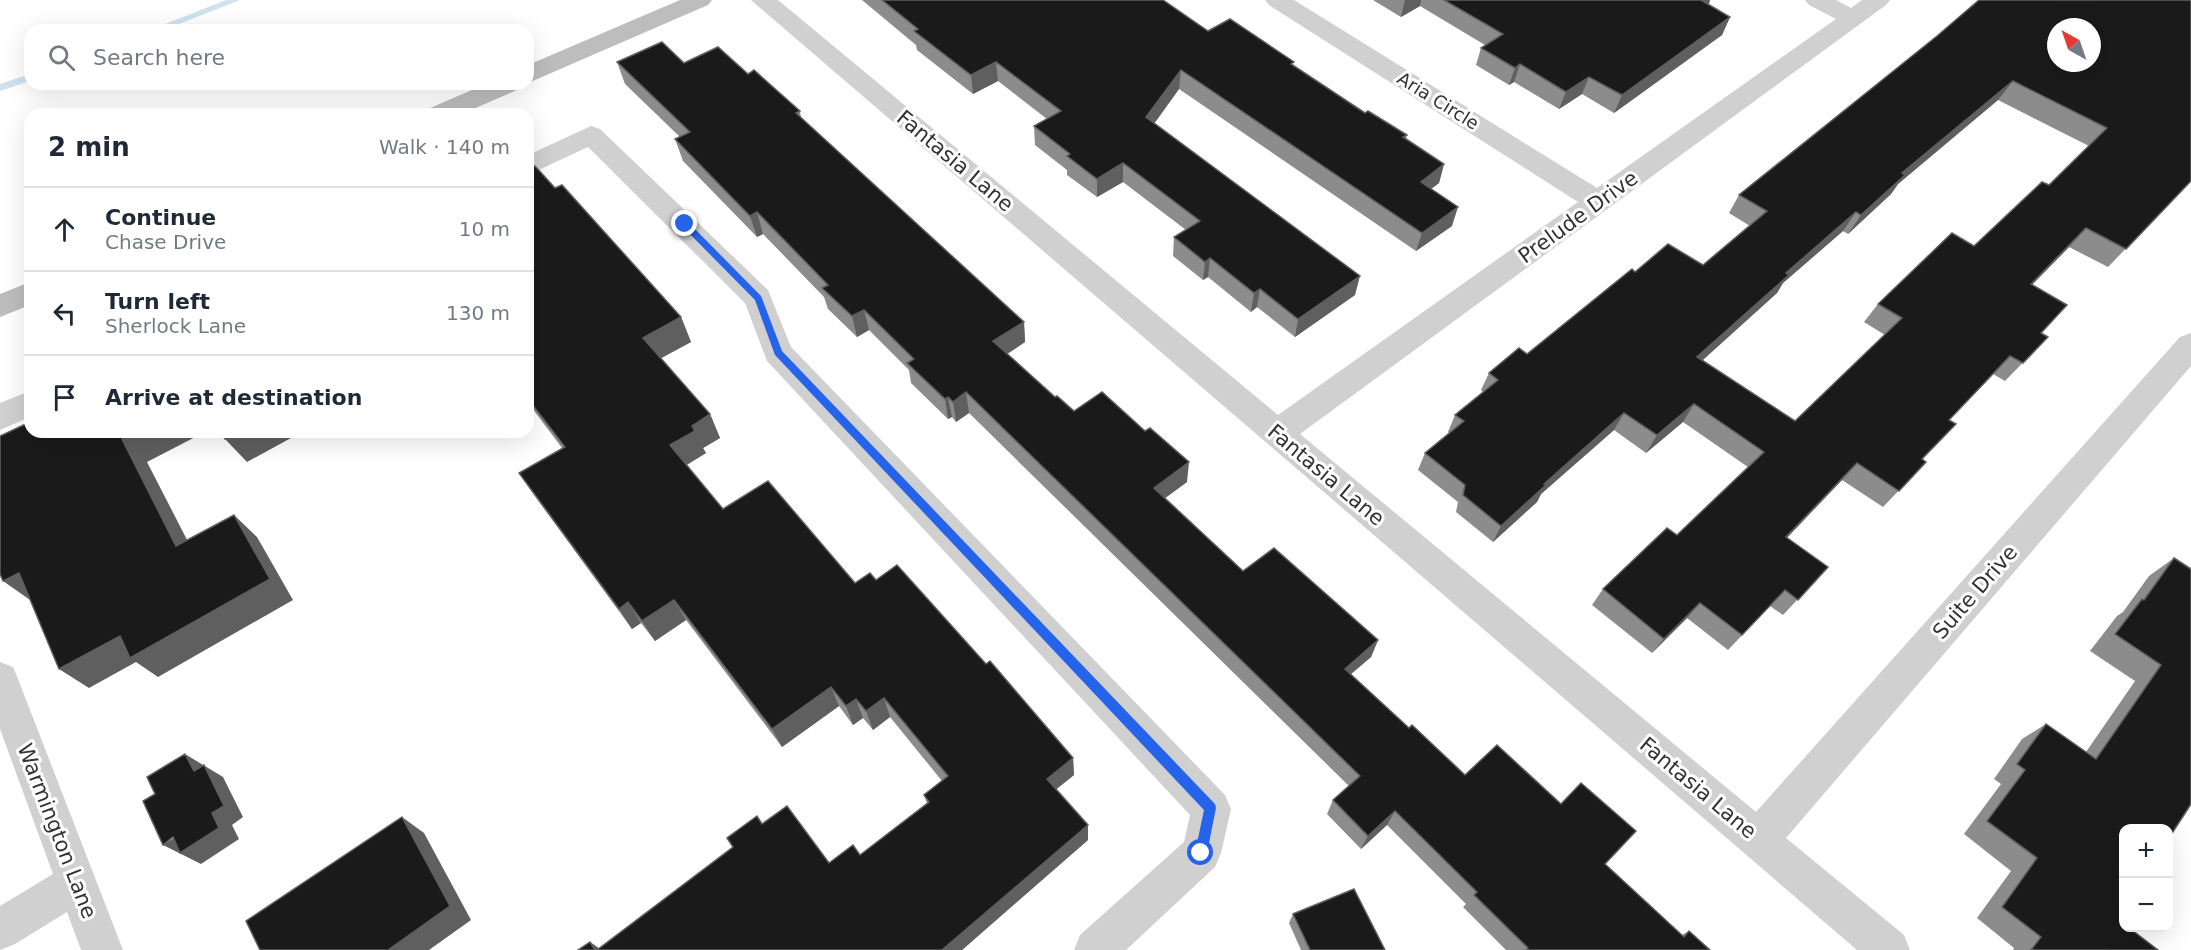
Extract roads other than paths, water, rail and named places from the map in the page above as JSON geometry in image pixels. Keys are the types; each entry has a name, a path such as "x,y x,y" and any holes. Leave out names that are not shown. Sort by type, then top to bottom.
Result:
{"main road":[{"path":"534,72 700,0"},
{"path":"453,108 494,90"},
{"path":"0,306 24,296"}],"street":[{"name":"Fantasia Lane","path":"764,0 1889,950"},
{"name":"Aria Circle","path":"1277,0 1599,202"},
{"path":"1817,0 1853,18"},
{"name":"Prelude Drive","path":"1277,434 1878,0"},
{"path":"534,163 591,135 758,298 778,353 1210,808 1201,853 1095,950"},
{"name":"Suite Drive","path":"1758,840 2191,345"},
{"path":"0,417 24,406"},
{"name":"Warmington Lane","path":"0,679 102,950"},
{"path":"0,929 77,883"}],"waterway":[{"path":"171,24 235,0"},
{"path":"0,88 24,79"}]}
